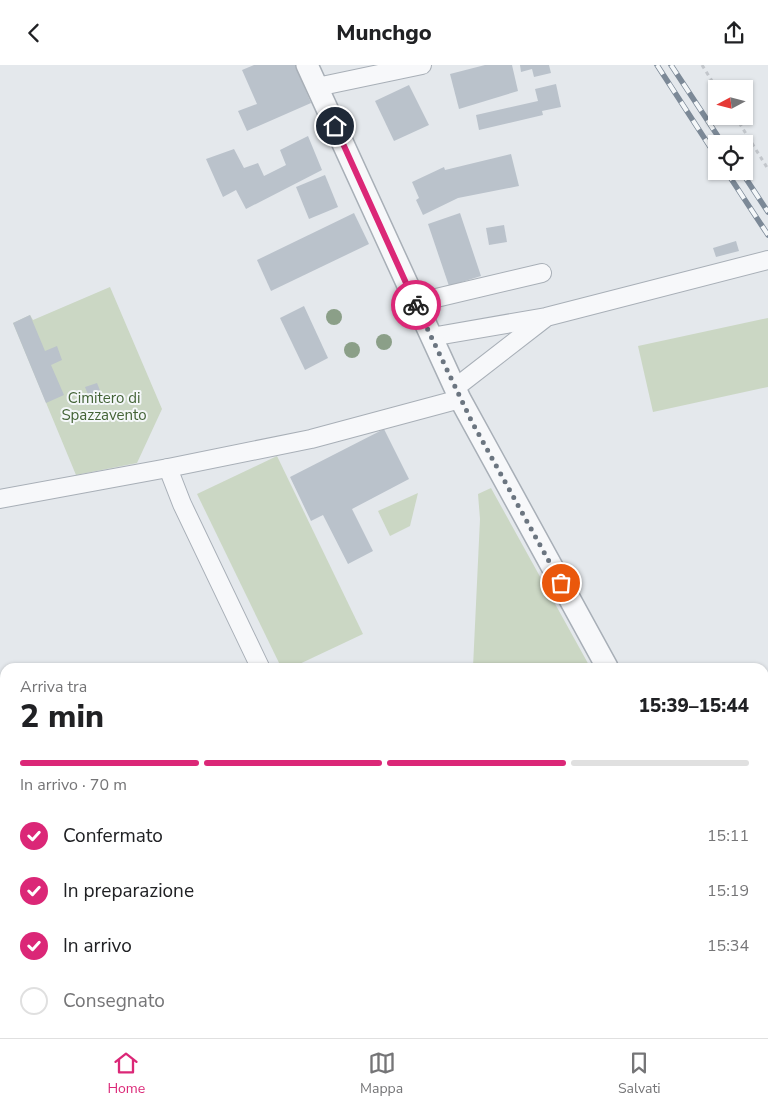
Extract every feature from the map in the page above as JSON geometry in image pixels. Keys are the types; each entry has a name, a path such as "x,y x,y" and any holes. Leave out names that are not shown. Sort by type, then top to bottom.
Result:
{"street":[{"path":"307,65 458,393 605,663"},
{"path":"318,87 422,65"},
{"path":"431,337 546,317 768,260"},
{"path":"415,303 542,273"},
{"path":"0,499 311,439 458,393 546,317"},
{"path":"168,468 182,504 258,663"}],"path":[{"path":"702,65 711,80"},
{"path":"741,125 768,169"}],"green space":[{"name":"Cimitero di Spazzavento","path":"110,287 162,409 137,463 76,475 13,323 30,315 33,320"},
{"path":"768,318 768,387 653,412 638,346"},
{"path":"277,456 363,634 301,663 279,663 197,494"},
{"path":"491,488 588,663 473,663 480,519 478,494"},
{"path":"418,493 410,526 390,536 378,511"}],"building":[{"path":"254,65 295,65 311,103 247,131 238,111 257,104 242,70"},
{"path":"485,65 512,65 518,91 459,109 450,74"},
{"path":"520,65 549,65 551,73 534,77 532,69 521,72"},
{"path":"556,84 561,107 542,111 543,115 479,130 476,115 538,101 535,89"},
{"path":"409,85 429,125 394,141 375,101"},
{"path":"308,136 322,170 246,209 236,190 223,197 206,159 234,149 244,168 258,163 264,176 286,165 280,150"},
{"path":"511,154 519,186 458,198 423,215 416,200 419,198 412,182 444,167 445,170"},
{"path":"325,175 338,207 309,219 296,187"},
{"path":"354,213 369,244 271,291 257,260"},
{"path":"460,213 481,276 449,286 428,224"},
{"path":"504,225 507,242 489,245 486,228"},
{"path":"736,241 739,251 716,257 713,248"},
{"path":"304,306 328,358 305,370 280,318"},
{"path":"30,315 45,351 57,346 62,360 51,365 64,395 46,403 13,323"},
{"path":"97,383 101,393 89,397 85,387"},
{"path":"384,429 409,479 352,509 373,551 348,564 323,515 311,521 290,477"}],"railway":[{"path":"657,65 708,144"},
{"path":"671,65 717,135"},
{"path":"732,180 768,235"},
{"path":"747,180 768,212"}],"way so far":[{"path":"416,305 460,399 561,583"}],"route":[{"path":"335,126 416,305"}]}
